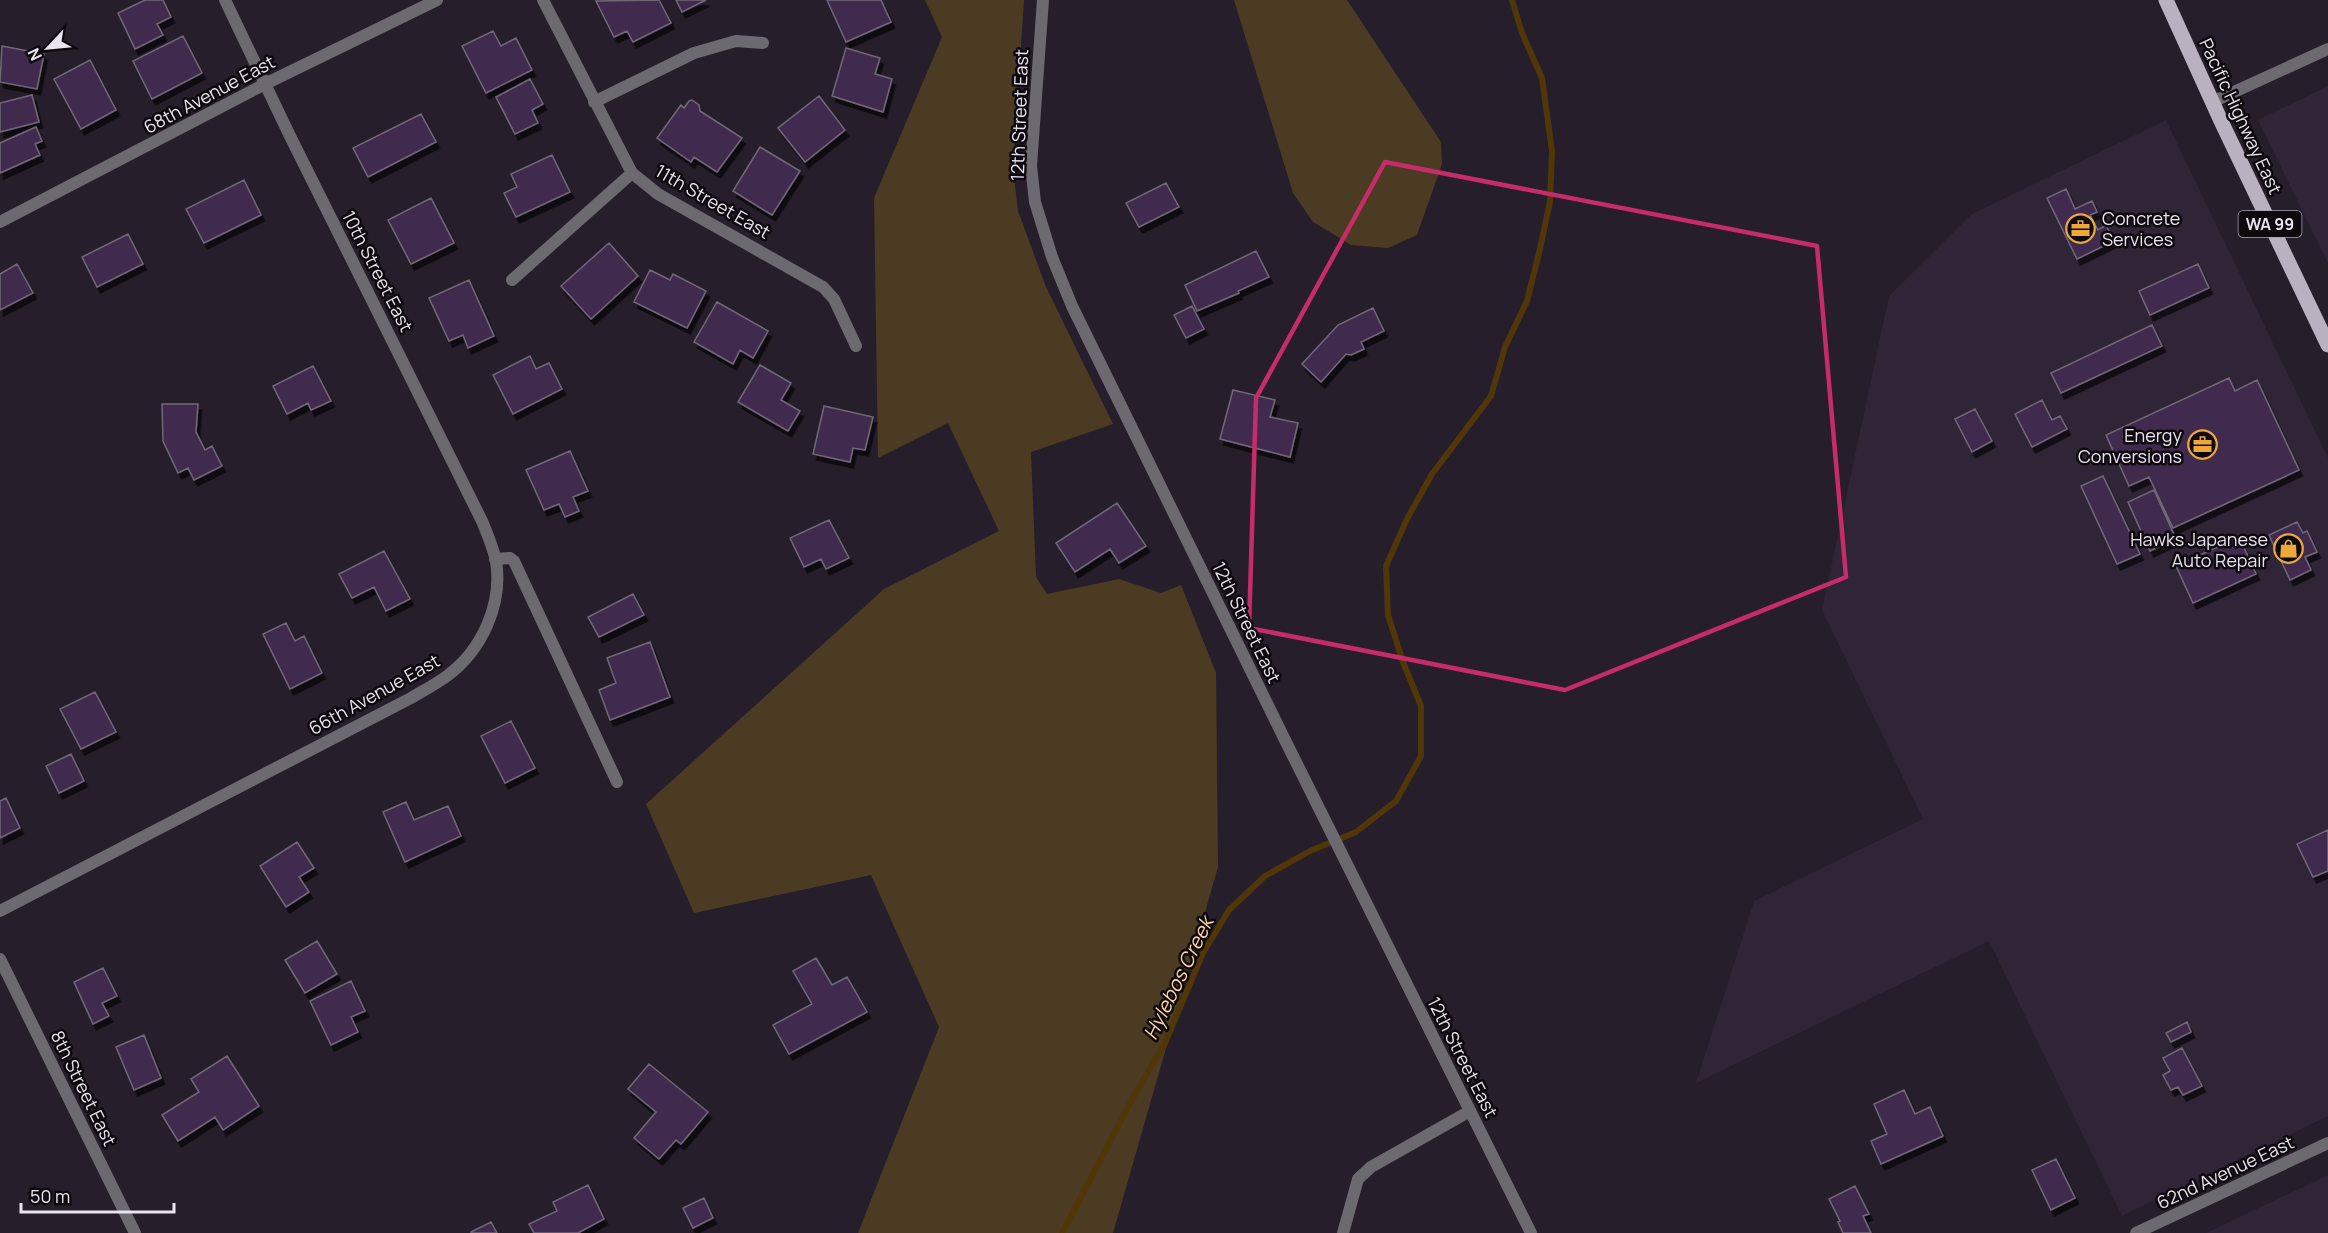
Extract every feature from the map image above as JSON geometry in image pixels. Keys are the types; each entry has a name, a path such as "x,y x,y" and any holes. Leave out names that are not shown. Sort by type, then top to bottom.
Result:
{"main road":[{"name":"Pacific Highway East","path":"2166,0 2328,345"}],"street":[{"name":"10th Street East","path":"225,0 482,521 495,559"},
{"name":"68th Avenue East","path":"0,222 265,84 437,0"},
{"name":"11th Street East","path":"543,0 632,173 658,194 823,287 834,299 856,346"},
{"name":"12th Street East","path":"1042,0 1031,166 1035,202 1052,257 1072,306 1531,1233"},
{"path":"594,102 694,53 736,41 763,43"},
{"path":"2212,102 2328,49"},
{"path":"512,280 632,173"},
{"path":"495,559 510,558 514,561 617,782"},
{"name":"66th Avenue East","path":"0,911 411,698 447,676 465,659 489,621 496,592 495,559"},
{"name":"8th Street East","path":"0,959 135,1233"},
{"path":"1343,1233 1358,1179 1371,1167 1470,1111"},
{"name":"62nd Avenue East","path":"2136,1233 2328,1143"}],"highlighted area":[{"path":"1385,162 1817,246 1846,577 1565,690 1249,628 1256,398"}],"shaded area":[{"path":"925,0 1024,0 1013,169 1018,211 1046,287 1113,424 1031,452 1036,577 1047,594 1119,579 1161,593 1181,585 1216,673 1218,867 1113,1233 858,1233 939,1027 871,875 694,913 646,804 884,589 999,531 948,423 878,458 874,198 942,37"},
{"path":"1234,0 1347,0 1441,142 1442,164 1417,235 1388,248 1351,245 1313,222 1293,193"},
{"path":"2328,86 2328,263 2258,120"},
{"path":"2166,120 2328,458 2328,1116 2122,1216 1989,941 1696,1083 1754,901 1923,819 1822,610 1889,296 1972,214"},
{"path":"2328,1175 2328,1233 2206,1233"}],"building":[{"path":"145,0 163,0 171,17 157,24 163,35 135,49 118,13"},
{"path":"659,0 671,23 633,42 627,31 614,37 596,1"},
{"path":"676,0 706,0 682,12"},
{"path":"827,0 881,0 891,22 846,42"},
{"path":"493,31 501,46 516,38 532,70 486,93 462,46"},
{"path":"183,36 202,73 152,99 133,61"},
{"path":"2,46 44,54 37,89 0,82"},
{"path":"846,48 880,58 875,74 892,79 883,112 832,96"},
{"path":"90,60 116,110 81,129 54,79"},
{"path":"530,79 543,104 532,110 538,123 515,134 496,97"},
{"path":"32,95 39,122 0,132 0,103"},
{"path":"819,96 845,130 805,162 778,128"},
{"path":"692,100 699,105 700,111 742,138 717,172 694,157 691,162 657,138 681,105 684,108"},
{"path":"421,114 436,142 368,177 353,148"},
{"path":"36,127 42,141 35,144 40,155 0,173 0,143"},
{"path":"760,147 800,171 772,215 733,191"},
{"path":"552,155 570,192 516,217 504,193 517,187 511,174"},
{"path":"244,180 261,215 204,243 186,209"},
{"path":"1166,183 1179,207 1139,227 1126,203"},
{"path":"2066,189 2075,209 2092,201 2097,212 2090,215 2098,230 2106,225 2114,241 2077,259 2047,198"},
{"path":"431,198 454,243 411,264 388,220"},
{"path":"128,234 143,264 97,287 82,257"},
{"path":"609,243 638,276 591,319 561,286"},
{"path":"1256,251 1269,277 1197,311 1185,285"},
{"path":"17,264 33,293 0,310 0,274"},
{"path":"2198,264 2209,288 2150,315 2139,291"},
{"path":"650,270 670,280 673,274 706,291 687,328 634,302"},
{"path":"469,280 494,336 468,348 463,335 449,341 429,298"},
{"path":"717,302 768,331 753,358 740,350 733,364 694,342"},
{"path":"1192,306 1204,329 1186,338 1174,315"},
{"path":"1373,308 1384,331 1361,342 1364,349 1351,355 1346,354 1321,382 1302,364 1338,325"},
{"path":"2152,325 2162,346 2061,393 2051,373"},
{"path":"530,356 536,369 549,363 562,389 513,414 493,375"},
{"path":"760,365 791,383 781,400 800,411 788,431 738,402"},
{"path":"313,366 331,401 311,410 308,403 287,414 273,386"},
{"path":"2229,378 2235,391 2257,380 2299,470 2173,528 2149,477 2129,486 2106,435"},
{"path":"1233,390 1275,400 1270,417 1298,423 1290,457 1220,439"},
{"path":"2042,400 2052,420 2060,416 2067,429 2032,447 2015,414"},
{"path":"162,404 198,404 196,432 205,450 212,446 222,466 194,480 188,468 178,473 163,441"},
{"path":"824,406 873,417 865,450 853,448 850,462 813,454"},
{"path":"1975,409 1992,441 1972,452 1955,419"},
{"path":"570,451 588,491 573,497 579,511 565,517 559,504 544,510 526,470"},
{"path":"2103,476 2140,554 2117,564 2081,486"},
{"path":"2154,490 2176,539 2150,551 2128,502"},
{"path":"1117,503 1146,546 1119,563 1110,549 1075,572 1056,543"},
{"path":"829,520 849,558 826,569 821,559 804,567 790,538"},
{"path":"2297,522 2303,533 2307,531 2317,552 2305,557 2311,570 2290,580 2269,535"},
{"path":"2239,537 2256,574 2193,603 2176,566"},
{"path":"384,551 410,599 386,611 374,587 352,598 339,574"},
{"path":"633,594 644,615 599,637 588,617"},
{"path":"286,623 295,641 304,636 322,673 290,689 263,634"},
{"path":"650,642 670,697 610,720 599,690 616,683 607,658"},
{"path":"95,692 116,732 81,749 60,709"},
{"path":"511,721 535,768 505,783 481,736"},
{"path":"71,754 84,781 59,793 46,766"},
{"path":"6,798 20,828 0,838 0,801"},
{"path":"406,802 414,820 448,806 461,836 405,862 383,812"},
{"path":"2328,830 2328,871 2313,877 2297,844"},
{"path":"297,842 314,868 299,877 309,892 286,907 260,866"},
{"path":"317,941 337,974 305,993 285,960"},
{"path":"816,958 832,985 847,977 867,1012 789,1054 773,1025 812,1004 793,971"},
{"path":"103,968 117,996 102,1003 109,1016 93,1024 74,982"},
{"path":"351,981 365,1011 351,1017 358,1032 331,1045 310,1001"},
{"path":"2187,1022 2191,1032 2171,1042 2166,1033"},
{"path":"144,1035 161,1078 134,1090 116,1047"},
{"path":"2182,1048 2202,1086 2183,1095 2178,1087 2171,1090 2163,1075 2170,1071 2163,1058"},
{"path":"227,1056 259,1106 223,1130 215,1117 178,1141 162,1115 199,1092 191,1079"},
{"path":"649,1064 708,1112 681,1144 676,1140 659,1159 634,1138 656,1112 628,1089"},
{"path":"1904,1090 1915,1114 1930,1107 1943,1136 1881,1164 1871,1141 1887,1134 1874,1104"},
{"path":"2056,1159 2075,1198 2051,1210 2032,1170"},
{"path":"588,1185 604,1219 578,1233 534,1233 529,1224 557,1211 553,1202"},
{"path":"1855,1186 1869,1214 1863,1216 1871,1233 1843,1233 1829,1199"},
{"path":"704,1198 713,1218 693,1228 683,1208"},
{"path":"491,1222 497,1233 471,1233 471,1232"}],"waterway":[{"name":"Hylebos Creek","path":"1062,1233 1136,1092 1165,1043 1203,953 1229,910 1265,876 1310,851 1356,832 1396,801 1421,756 1421,706 1403,662 1388,615 1386,566 1407,519 1432,474 1491,396 1505,347 1527,301 1550,202 1552,151 1542,78 1522,33 1512,0"}],"place":[{"name":"Concrete Services","path":"2081,228"},
{"name":"Energy Conversions","path":"2203,445"},
{"name":"Hawks Japanese Auto Repair","path":"2289,549"}]}
